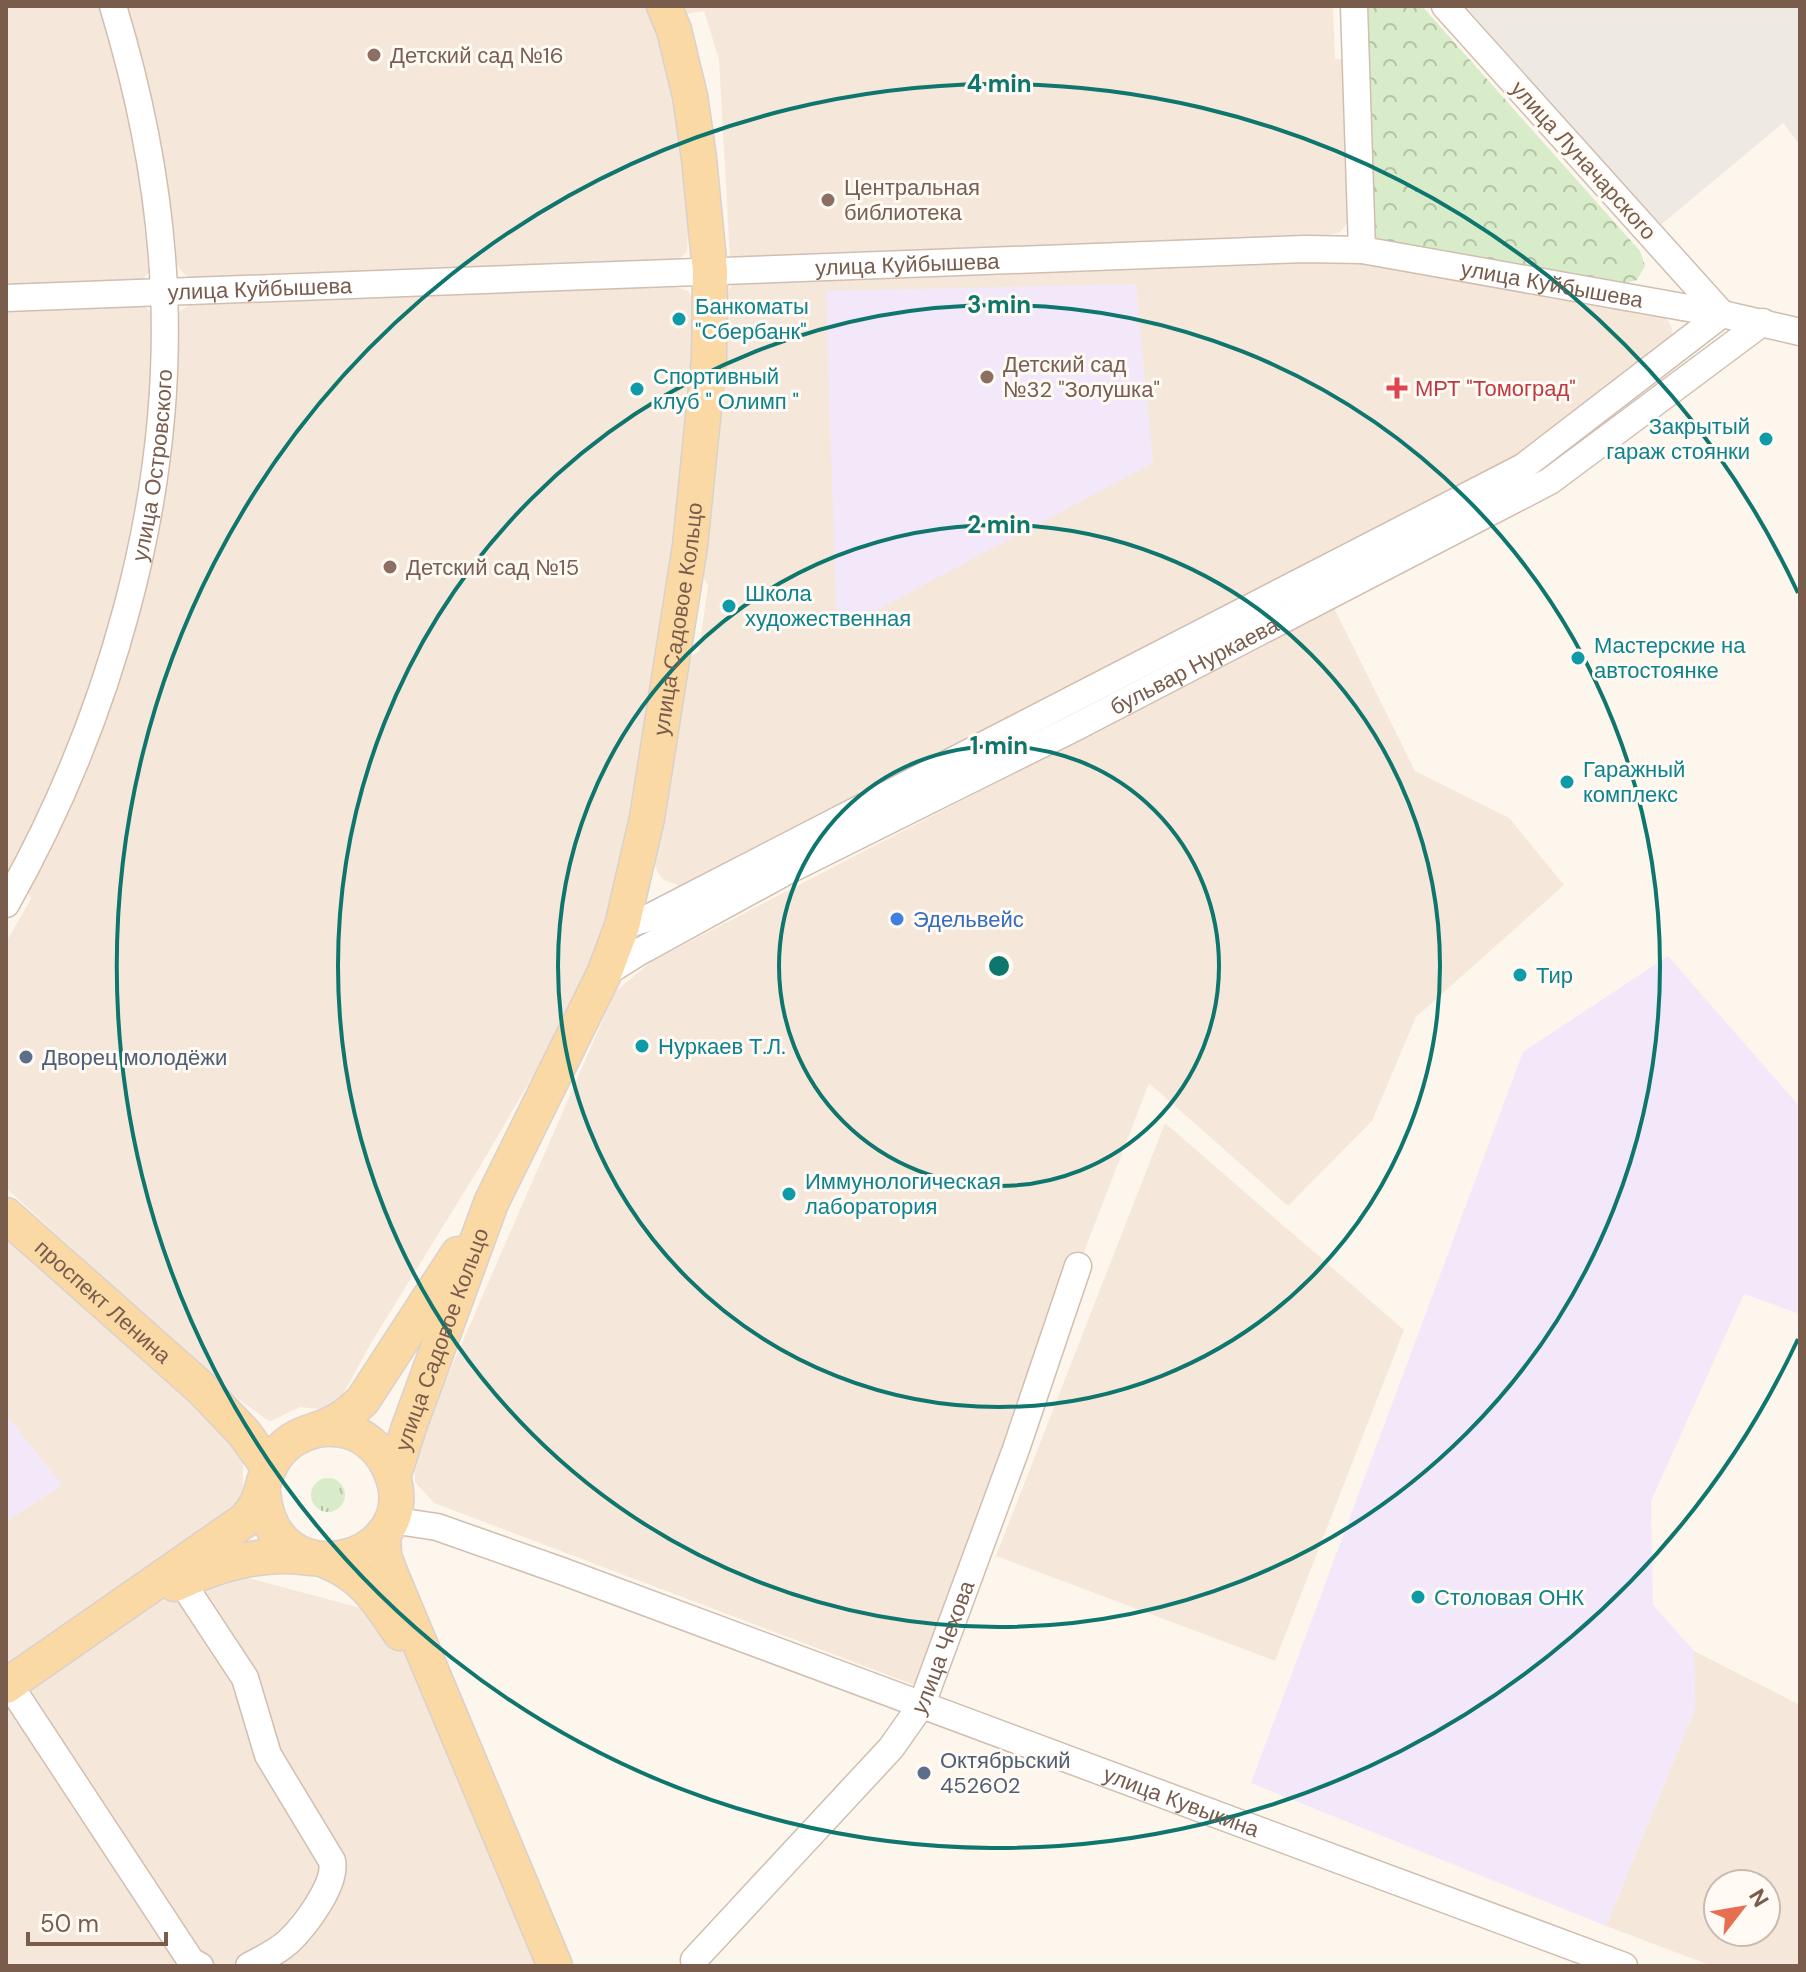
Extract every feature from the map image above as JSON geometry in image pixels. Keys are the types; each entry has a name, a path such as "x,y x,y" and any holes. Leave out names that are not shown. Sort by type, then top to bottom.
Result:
{"main road":[{"name":"улица Садовое Кольцо","path":"390,1507 409,1427 491,1203 604,974 622,926 647,818 690,546 709,358 710,271 699,158 690,96 674,30 664,6"},
{"name":"улица Садовое Кольцо","path":"305,1434 335,1424 363,1400 491,1203"},
{"name":"проспект Ленина","path":"6,1215 202,1389 244,1433 266,1480"},
{"name":"проспект Ленина","path":"202,1389 253,1423 305,1434"},
{"path":"8,1685 245,1520 255,1509 275,1457 305,1434 349,1431 364,1438 387,1462 390,1507 384,1556 555,1966"},
{"path":"266,1480 265,1507 276,1533 297,1552 345,1568 363,1582 404,1638 472,1773"},
{"path":"109,1613 224,1564 267,1556 338,1560 363,1552 390,1507"}],"street":[{"name":"улица Островского","path":"6,904 42,837 77,757 107,676 130,592 148,507 159,421 164,291 151,167 132,76 113,6"},
{"path":"1354,6 1362,250"},
{"name":"улица Луначарского","path":"1445,6 1722,314"},
{"name":"улица Куйбышева","path":"6,298 1305,249 1362,250 1722,314 1800,332"},
{"name":"бульвар Нуркаева","path":"622,926 648,918 1523,467 1722,314"},
{"name":"бульвар Нуркаева","path":"604,974 785,872 1102,713 1550,481 1763,322"},
{"name":"улица Чехова","path":"694,1960 891,1748 922,1704 1016,1449 1078,1266"},
{"name":"улица Кувыкина","path":"390,1507 1624,1966"},
{"path":"181,1581 245,1678 268,1755 332,1861 334,1871 331,1884 295,1934 286,1944 249,1966"},
{"path":"8,1685 191,1961 200,1966"}],"shaded area":[{"path":"6,6 101,6 114,48 140,169 151,263 150,271 140,282 6,288"},
{"path":"123,6 650,6 677,98 689,212 687,251 677,262 193,279 185,275 173,260"},
{"path":"677,6 1333,6 1335,59 1345,59 1351,219 1339,233 1329,235 730,259 719,59 704,11 686,14"},
{"path":"1452,6 1800,6 1800,145 1783,123 1657,228"},
{"path":"1276,261 1361,262 1666,317 1672,328 1672,340 1531,456 682,887 664,880 652,856 686,661 699,651 708,585 699,570 726,297 731,286 736,282"},
{"path":"668,284 688,291 694,300 695,357 676,544 634,816 609,922 565,1021 371,1343 336,1407 328,1410 300,1407 267,1420 224,1388 6,1188 6,942 31,899 26,888 86,761 175,320 179,312 192,303"},
{"name":"Детский сад №32 \"Золушка\"","path":"1136,284 1153,463 837,631 826,291"},
{"path":"142,304 151,312 153,334 148,420 129,548 109,631 67,753 6,881 6,307"},
{"path":"1334,608 1415,771 1509,818 1564,885 1416,1017 1372,1121 1288,1206 1149,1083 917,1686 434,1503 415,1482 414,1453 615,992 652,961"},
{"path":"1668,956 1800,1107 1800,1314 1744,1294 1651,1501 1653,1605 1694,1651 1695,1709 1606,1926 1251,1783 1523,1052"},
{"path":"1165,1123 1404,1330 1275,1661 996,1556"},
{"path":"6,1227 197,1399 243,1452 243,1499 241,1505 6,1664 6,1521 62,1485 6,1415"},
{"path":"6,1415 62,1485 6,1521"},
{"path":"241,1576 372,1611 400,1643 545,1966 6,1966 6,1700 114,1623 175,1590"},
{"path":"1694,1651 1800,1705 1800,1966 1712,1966 1606,1926 1695,1709"}],"green space":[{"path":"1366,6 1422,6 1640,251 1645,266 1637,280 1622,284 1375,242"},
{"path":"328,1478 340,1483 345,1495 340,1507 328,1512 316,1507 311,1495 316,1483"}],"place":[{"name":"Детский сад №16","path":"374,55"},
{"name":"Центральная библиотека","path":"828,200"},
{"name":"Банкоматы \"Сбербанк\"","path":"679,319"},
{"name":"Детский сад №32 \"Золушка\"","path":"987,377"},
{"name":"МРТ \"Томоград\"","path":"1397,388"},
{"name":"Спортивный клуб \" Олимп \"","path":"637,389"},
{"name":"Закрытый гараж стоянки","path":"1766,439"},
{"name":"Детский сад №15","path":"390,567"},
{"name":"Школа художественная","path":"729,606"},
{"name":"Мастерские на автостоянке","path":"1578,658"},
{"name":"Гаражный комплекс","path":"1567,782"},
{"name":"Эдельвейс","path":"897,919"},
{"name":"Тир","path":"1520,975"},
{"name":"Нуркаев Т.Л.","path":"642,1046"},
{"name":"Дворец молодёжи","path":"26,1057"},
{"name":"Иммунологическая лаборатория","path":"789,1194"},
{"name":"Столовая ОНК","path":"1418,1597"},
{"name":"Октябрьский 452602","path":"924,1773"}]}
